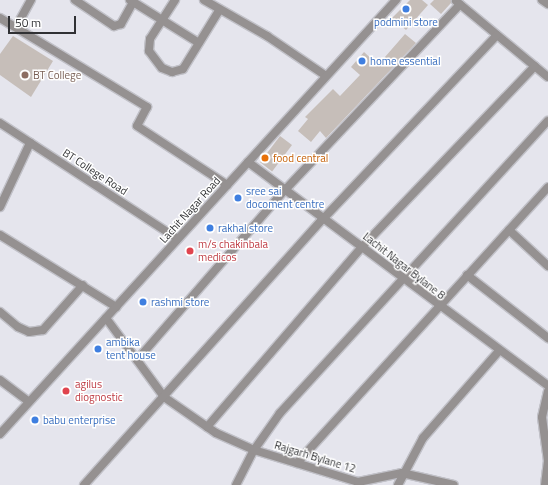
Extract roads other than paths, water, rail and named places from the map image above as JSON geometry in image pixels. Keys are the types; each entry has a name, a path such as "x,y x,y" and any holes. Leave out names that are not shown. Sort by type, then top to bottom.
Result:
{"street":[{"path":"16,27 31,0"},
{"path":"75,0 114,26 121,24 131,1 199,43"},
{"path":"175,0 150,39 149,51 162,68 172,72 183,70 220,9"},
{"path":"204,0 268,36 326,76"},
{"name":"Lachit Nagar Road","path":"0,434 396,0"},
{"path":"542,0 548,4"},
{"path":"137,360 285,190 458,2 548,77"},
{"path":"0,18 147,107 137,126 227,185"},
{"path":"84,485 323,219 497,35"},
{"path":"207,427 362,247 535,66"},
{"path":"236,485 254,450 280,413 401,277 548,121"},
{"name":"BT College Road","path":"0,123 178,239"},
{"path":"0,207 30,143"},
{"name":"Lachit Nagar Bylane 8","path":"248,162 438,306 548,386"},
{"path":"297,463 438,306 548,187"},
{"path":"508,230 548,266"},
{"path":"0,235 83,285 116,307"},
{"path":"467,275 548,338"},
{"path":"0,312 18,327 29,332 43,330 83,285"},
{"name":"Rajgarh Bylane 12","path":"106,318 164,397 207,427 254,450 358,482 402,473 454,485"},
{"path":"398,485 402,473 423,438 499,351"},
{"path":"0,380 29,402"},
{"path":"545,485 548,461 542,417 548,392"}],"place":[{"name":"podmini store","path":"406,9"},
{"name":"home essential","path":"362,61"},
{"name":"BT College","path":"25,75"},
{"name":"food central","path":"265,158"},
{"name":"sree sai docoment centre","path":"238,198"},
{"name":"rakhal store","path":"210,228"},
{"name":"m/s chakinbala medicos","path":"190,251"},
{"name":"rashmi store","path":"143,302"},
{"name":"ambika tent house","path":"98,349"},
{"name":"agilus diognostic","path":"66,391"},
{"name":"babu enterprise","path":"35,420"}]}
